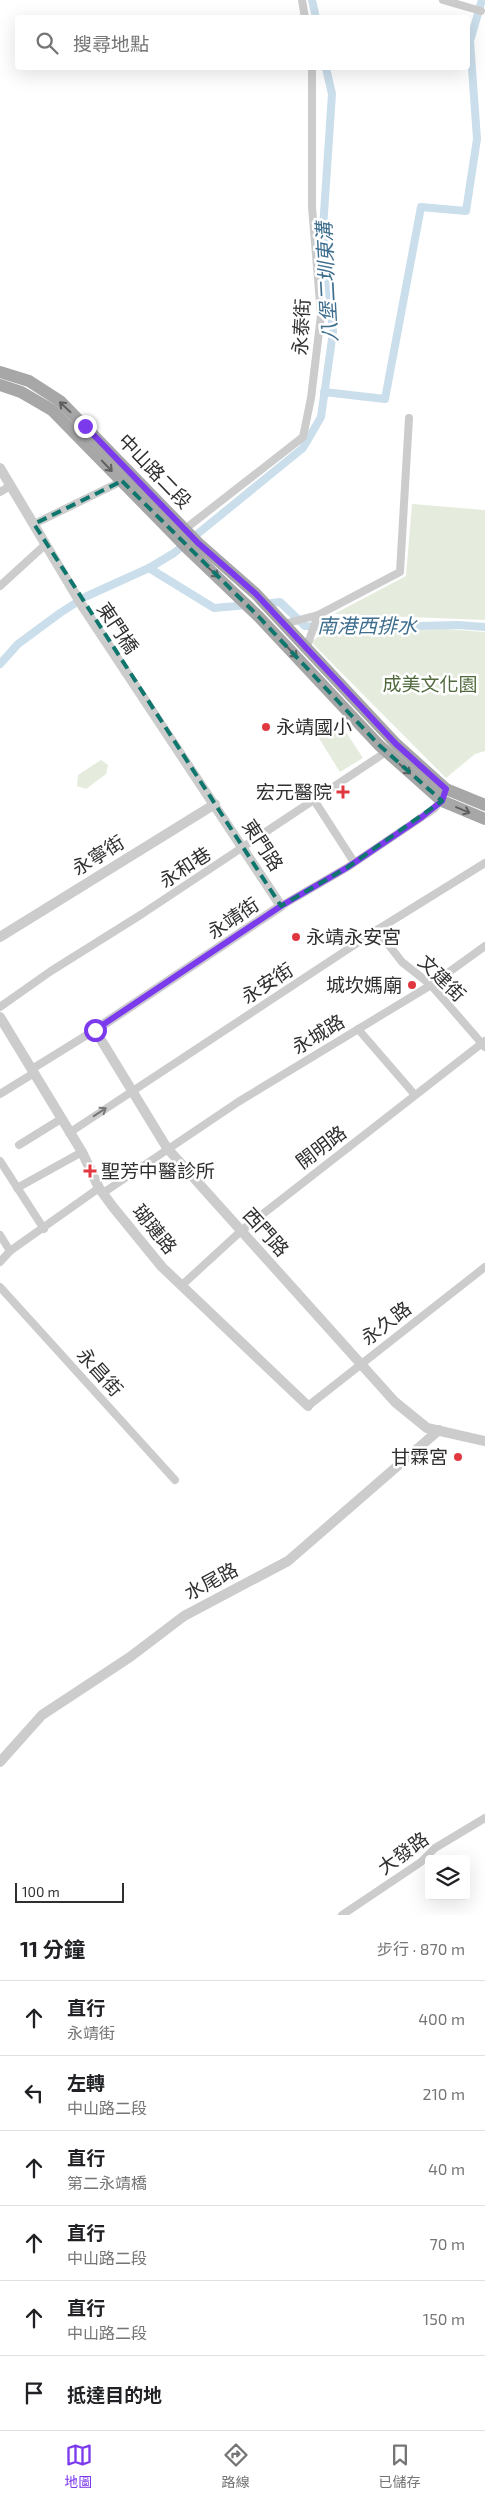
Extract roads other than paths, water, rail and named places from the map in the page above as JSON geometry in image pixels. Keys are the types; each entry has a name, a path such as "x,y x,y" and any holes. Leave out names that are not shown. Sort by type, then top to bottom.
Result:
{"main road":[{"name":"中山路二段","path":"0,372 29,381 60,402 180,532"},
{"name":"中山路二段","path":"0,386 21,392 52,410 122,481 180,532"},
{"path":"180,532 386,752 444,795 485,818"},
{"path":"194,547 256,594 444,795 485,805"}],"street":[{"path":"302,0 305,15"},
{"path":"443,0 480,11"},
{"name":"永泰街","path":"180,532 303,437 311,398 321,315 312,207 312,70"},
{"path":"284,624 318,615 400,572 409,418"},
{"name":"東門橋","path":"0,468 83,607 215,804"},
{"path":"34,524 122,481"},
{"path":"0,492 10,486"},
{"path":"0,586 46,544"},
{"path":"306,649 318,615"},
{"name":"永和巷","path":"0,1008 51,971 243,848 386,752"},
{"name":"永靖街","path":"0,1094 281,906 354,862 428,813 444,795"},
{"path":"314,800 354,862"},
{"name":"東門路","path":"215,804 281,906"},
{"name":"永寧街","path":"0,937 215,804"},
{"name":"永安街","path":"69,1133 378,930 485,863"},
{"name":"文建街","path":"378,930 402,962 431,984 484,1044"},
{"name":"永城路","path":"101,1190 431,984 485,946"},
{"name":"瑚璉路","path":"0,1017 82,1152 101,1190 162,1267 308,1406"},
{"name":"西門路","path":"95,1030 167,1148 395,1402 427,1428 485,1441"},
{"path":"358,1030 415,1095"},
{"name":"開明路","path":"182,1286 241,1230 484,1044"},
{"path":"19,1145 61,1119"},
{"path":"17,1188 82,1152"},
{"path":"0,1161 44,1229"},
{"path":"0,1262 10,1251 101,1190"},
{"path":"0,1236 10,1251"},
{"name":"永久路","path":"308,1406 485,1267"},
{"name":"永昌街","path":"0,1287 175,1480"},
{"name":"水尾路","path":"0,1762 42,1715 130,1657 184,1616 288,1561 439,1430"},
{"name":"大發路","path":"342,1915 421,1862 435,1848 459,1836 485,1818"}],"waterway":[{"name":"八堡二圳東溝","path":"312,0 315,15"},
{"path":"324,392 385,399 421,207 466,211 477,139 470,41 482,0"},
{"name":"八堡二圳東溝","path":"0,664 18,644 85,597 149,568 174,553 303,448 321,417 333,332 323,228 332,94 326,70"},
{"name":"南港西排水","path":"149,568 214,608 248,605"},
{"name":"南港西排水","path":"264,604 280,602 305,626 338,628 458,625 485,627"}],"place":[{"name":"永靖國小","path":"266,727"},
{"name":"宏元醫院","path":"343,792"},
{"name":"永靖永安宮","path":"296,937"},
{"name":"城坎媽廟","path":"412,985"},
{"name":"聖芳中醫診所","path":"90,1171"},
{"name":"甘霖宮","path":"458,1457"}],"park label":[{"name":"成美文化園","path":"430,684"}]}
